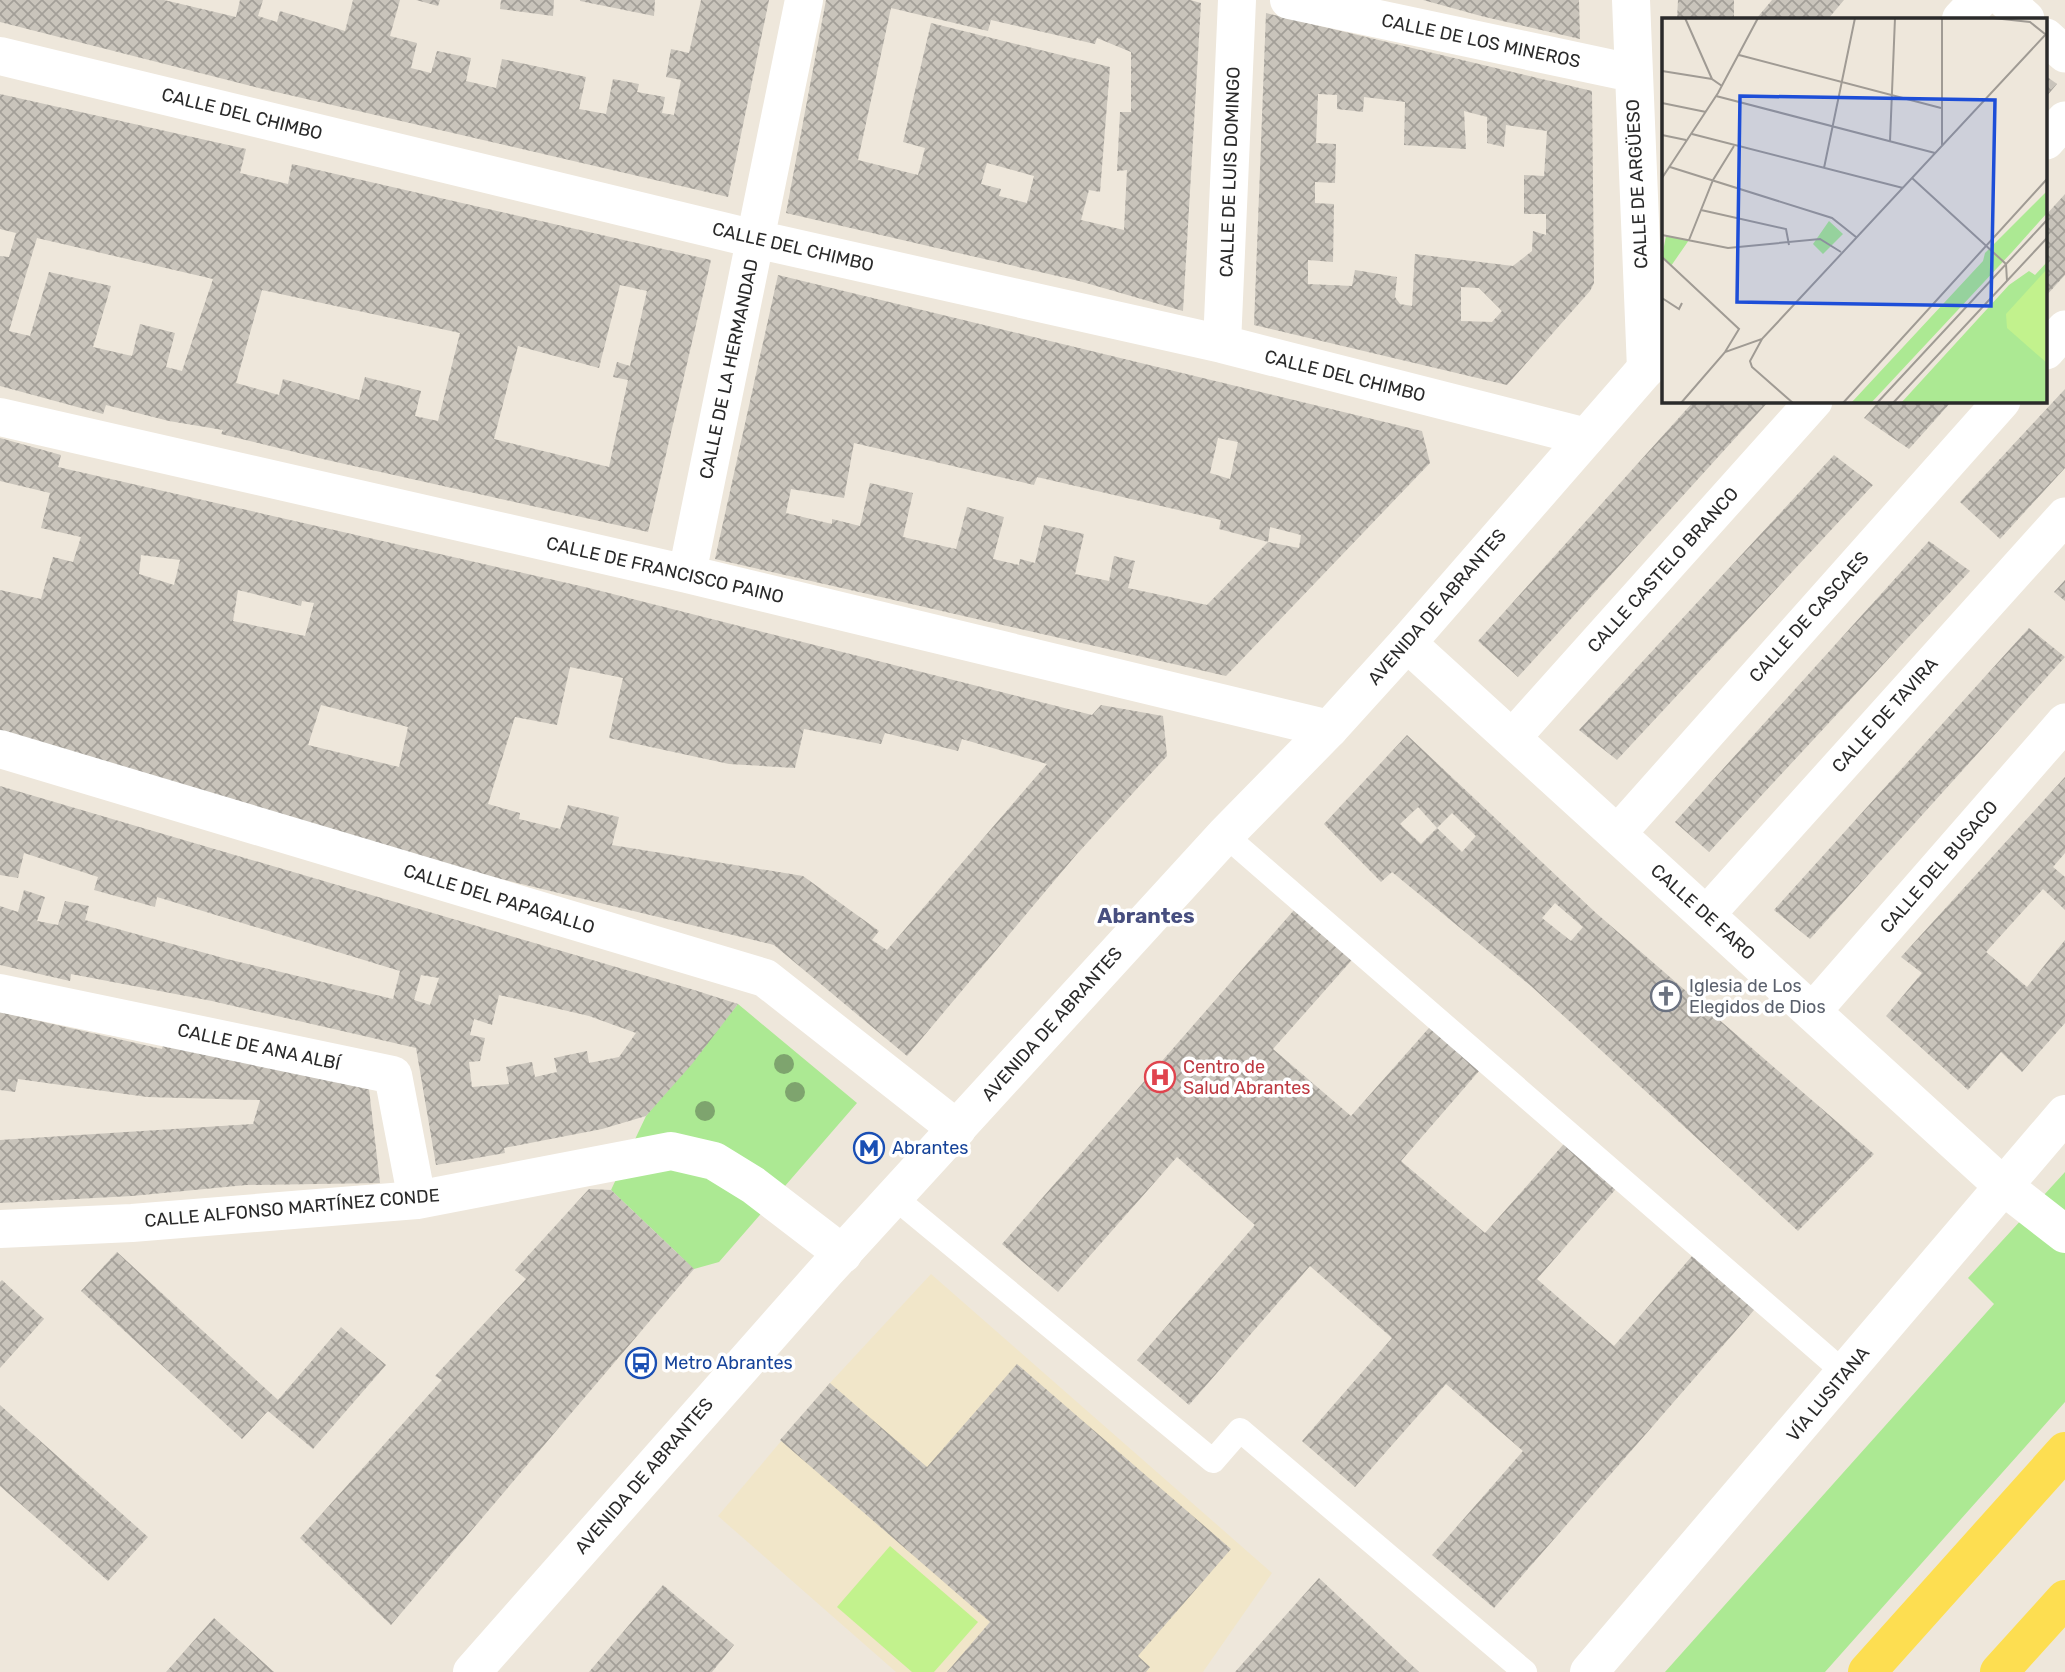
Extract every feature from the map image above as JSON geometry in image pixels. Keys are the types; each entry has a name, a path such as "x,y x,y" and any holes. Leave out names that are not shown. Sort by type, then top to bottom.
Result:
{"main road":[{"path":"1867,1672 2065,1451"},
{"path":"1999,1672 2065,1599"}],"street":[{"name":"CALLE DE LA HERMANDAD","path":"687,574 804,0"},
{"name":"CALLE DE LUIS DOMINGO","path":"1222,344 1237,0"},
{"name":"CALLE DE LOS MINEROS","path":"1289,0 1632,73"},
{"name":"CALLE DE ARGÜESO","path":"1631,0 1632,73 1655,358"},
{"path":"1962,18 1979,0"},
{"path":"2005,0 2025,18"},
{"path":"2048,39 2065,54"},
{"name":"CALLE DEL CHIMBO","path":"0,56 755,239 1222,344 1586,437"},
{"path":"2048,139 2065,120"},
{"path":"2048,349 2065,329"},
{"name":"AVENIDA DE ABRANTES","path":"472,1672 894,1197 1225,835 1329,729 1407,643 1655,358"},
{"name":"CALLE CASTELO BRANCO","path":"1512,738 1813,402"},
{"name":"CALLE DE CASCAES","path":"1617,834 2001,402"},
{"name":"CALLE DE FRANCISCO PAINO","path":"0,417 687,574 1329,729"},
{"name":"CALLE DE TAVIRA","path":"1706,915 2065,516"},
{"name":"CALLE DE FARO","path":"1407,643 2002,1185 2065,1234"},
{"name":"CALLE DEL BUSACO","path":"1812,1012 2065,722"},
{"name":"CALLE DEL PAPAGALLO","path":"0,749 765,978 957,1129"},
{"name":"CALLE DE ANA ALBÍ","path":"0,992 393,1075 417,1200"},
{"name":"VÍA LUSITANA","path":"1589,1672 1846,1374 2002,1185 2065,1114"},
{"name":"CALLE ALFONSO MARTÍNEZ CONDE","path":"0,1229 132,1223 417,1200 671,1151 714,1161 753,1185 843,1254"}],"lane":[{"path":"1225,835 1846,1374"},
{"path":"894,1197 1213,1461 1240,1430 1525,1672"}],"shaded area":[{"path":"931,1274 1272,1573 1203,1672 896,1672 718,1516 830,1383"}],"green space":[{"path":"738,1004 857,1103 719,1262 694,1269 611,1190 646,1116"},
{"path":"2065,1172 2065,1402 1825,1672 1665,1672 1994,1304 1968,1278"},
{"path":"890,1546 978,1622 934,1672 912,1672 837,1607"}],"building":[{"path":"0,0 164,0 236,17 240,0 263,0 258,16 277,22 280,11 345,31 353,0 400,0 390,36 417,43 411,68 431,73 437,51 471,58 466,81 496,88 502,59 586,77 579,109 606,114 613,79 639,84 637,92 665,97 662,113 674,115 681,80 666,77 671,49 689,53 701,0 769,0 728,197 259,88 0,22"},
{"path":"416,0 440,0 438,6"},
{"path":"501,0 554,0 553,16 500,9"},
{"path":"655,0 654,16 580,1"},
{"path":"826,0 1190,0 1201,3 1183,311 1079,281 786,213","holes":["891,8 988,31 991,20 1095,44 1097,38 1131,52 1131,112 1120,112 1117,171 1127,170 1124,230 1081,220 1089,190 1100,192 1110,67 931,23 903,142 925,148 918,175 858,160","987,163 1034,176 1027,203 999,196 1001,189 981,184"]},
{"path":"1423,0 1579,0 1580,39 1481,16"},
{"path":"1678,0 1734,0 1734,18 1677,18"},
{"path":"1772,0 1844,0 1829,18 1757,18"},
{"path":"1266,13 1592,91 1594,283 1590,291 1507,385 1254,325","holes":["1318,94 1337,95 1337,109 1363,112 1364,97 1405,102 1404,145 1466,149 1464,111 1487,117 1487,143 1504,147 1506,125 1547,131 1544,176 1524,175 1524,214 1546,214 1546,235 1533,231 1532,251 1513,266 1415,254 1412,306 1400,304 1395,297 1397,277 1355,270 1352,286 1308,284 1308,260 1333,262 1334,204 1315,203 1315,182 1335,183 1336,144 1316,143","1461,287 1479,288 1502,311 1492,322 1461,321"]},
{"path":"2048,77 2057,84 2048,95"},
{"path":"0,94 246,149 240,173 288,184 292,164 711,260 648,532 327,460 221,434 223,430 169,421 106,405 103,414 0,386 0,256 9,257 16,233 0,229","holes":["37,238 213,279 182,371 166,367 175,333 140,324 132,356 93,347 111,286 49,272 30,336 9,331","620,285 647,291 630,366 617,362 613,377 628,380 609,467 494,439 518,346 599,368","262,290 460,333 438,421 415,416 421,391 365,377 359,400 283,379 279,395 236,383"]},
{"path":"2065,194 2065,275 2048,294 2048,213"},
{"path":"778,275 1422,431 1430,463 1226,676 715,559","holes":["1218,438 1238,442 1230,479 1210,473","854,443 1034,485 1037,477 1221,520 1219,529 1268,542 1207,605 1128,588 1135,561 1114,556 1109,581 1075,574 1084,534 1044,525 1035,563 1020,559 1019,565 993,559 1004,517 967,507 956,549 903,537 913,493 870,483 860,526 832,519 832,524 786,513 791,489 844,498","1270,527 1301,535 1299,548 1268,542"]},
{"path":"2065,389 2065,468 2000,539 1960,502"},
{"path":"1693,402 1768,402 1518,677 1478,641"},
{"path":"1878,402 1951,402 1909,449 1864,418"},
{"path":"0,438 61,455 58,467 589,588 1092,715 1101,705 1163,716 1167,756 1076,855 907,1056 774,945 468,871 0,739 0,590 41,599 53,557 73,562 81,537 41,528 50,493 0,481","holes":["141,555 180,560 174,585 139,574","238,590 301,606 302,601 314,603 305,636 233,621","570,667 623,678 609,738 729,764 795,768 804,729 881,744 885,733 958,751 962,739 1047,764 887,950 872,940 879,931 803,876 612,845 619,817 568,805 560,829 519,819 520,813 488,804 515,717 557,725","321,705 408,727 399,767 308,745"]},
{"path":"1834,455 1873,485 1617,760 1579,730"},
{"path":"1929,541 1970,571 1709,852 1675,822"},
{"path":"2065,580 2065,601 2054,592"},
{"path":"2029,628 2065,657 1810,939 1774,910"},
{"path":"1407,735 1596,913 1874,1154 1798,1231 1531,986 1392,872 1381,882 1324,824","holes":["1418,807 1437,828 1421,844 1400,824","1452,813 1476,836 1462,852 1437,828","1555,903 1583,927 1571,941 1542,918"]},
{"path":"2065,777 2065,853 2053,867 2065,877 2065,910 2043,889 1986,952 2027,987 2065,940 2065,1023 2022,1072 2001,1052 1968,1090 1886,1016 1922,973 1901,957"},
{"path":"0,786 738,1004 692,1064 646,1116 602,1129 504,1148 505,1153 436,1165 416,1048 212,1001 71,974 70,981 0,965 0,906 18,912 24,890 45,897 37,921 58,925 65,901 89,906 85,920 227,959 393,999 400,971 157,897 155,907 94,890 98,877 24,853 18,878 0,875","holes":["421,975 439,978 430,1005 414,1000","499,995 589,1016 636,1033 619,1057 589,1063 587,1051 554,1058 557,1072 535,1077 532,1062 506,1067 509,1084 472,1087 469,1062 480,1061 485,1038 470,1035 474,1019 492,1025"]},
{"path":"1301,902 1359,952 1273,1049 1351,1116 1436,1020 1486,1063 1401,1161 1485,1233 1570,1137 1622,1182 1537,1279 1614,1346 1699,1248 1761,1302 1494,1608 1432,1555 1523,1451 1446,1384 1355,1487 1302,1441 1392,1338 1310,1266 1189,1405 1137,1360 1255,1225 1177,1157 1058,1292 1002,1244"},
{"path":"0,1012 162,1049 163,1045 369,1089 380,1183 246,1185 132,1196 0,1203 0,1140 253,1124 260,1100 147,1097 18,1079 15,1092 0,1090"},
{"path":"589,1189 611,1190 694,1269 391,1625 300,1538 442,1380 435,1376 526,1279 515,1270"},
{"path":"117,1252 278,1400 341,1327 386,1365 313,1449 268,1411 242,1439 81,1291"},
{"path":"2,1280 44,1319 0,1368 0,1282"},
{"path":"1017,1364 1231,1549 1138,1656 1150,1667 1146,1672 947,1672 990,1622 780,1440 830,1383 927,1467"},
{"path":"0,1405 148,1537 108,1581 0,1486"},
{"path":"1319,1578 1419,1672 1235,1672"},
{"path":"663,1585 734,1645 712,1672 589,1672"},
{"path":"214,1618 274,1672 166,1672"}],"place":[{"name":"Iglesia de Los Elegidos de Dios","path":"1666,996"},
{"name":"Centro de Salud Abrantes","path":"1160,1077"},
{"name":"Abrantes","path":"869,1148"},
{"name":"Metro Abrantes","path":"641,1363"}],"district":[{"name":"Abrantes","path":"1146,915"}]}
